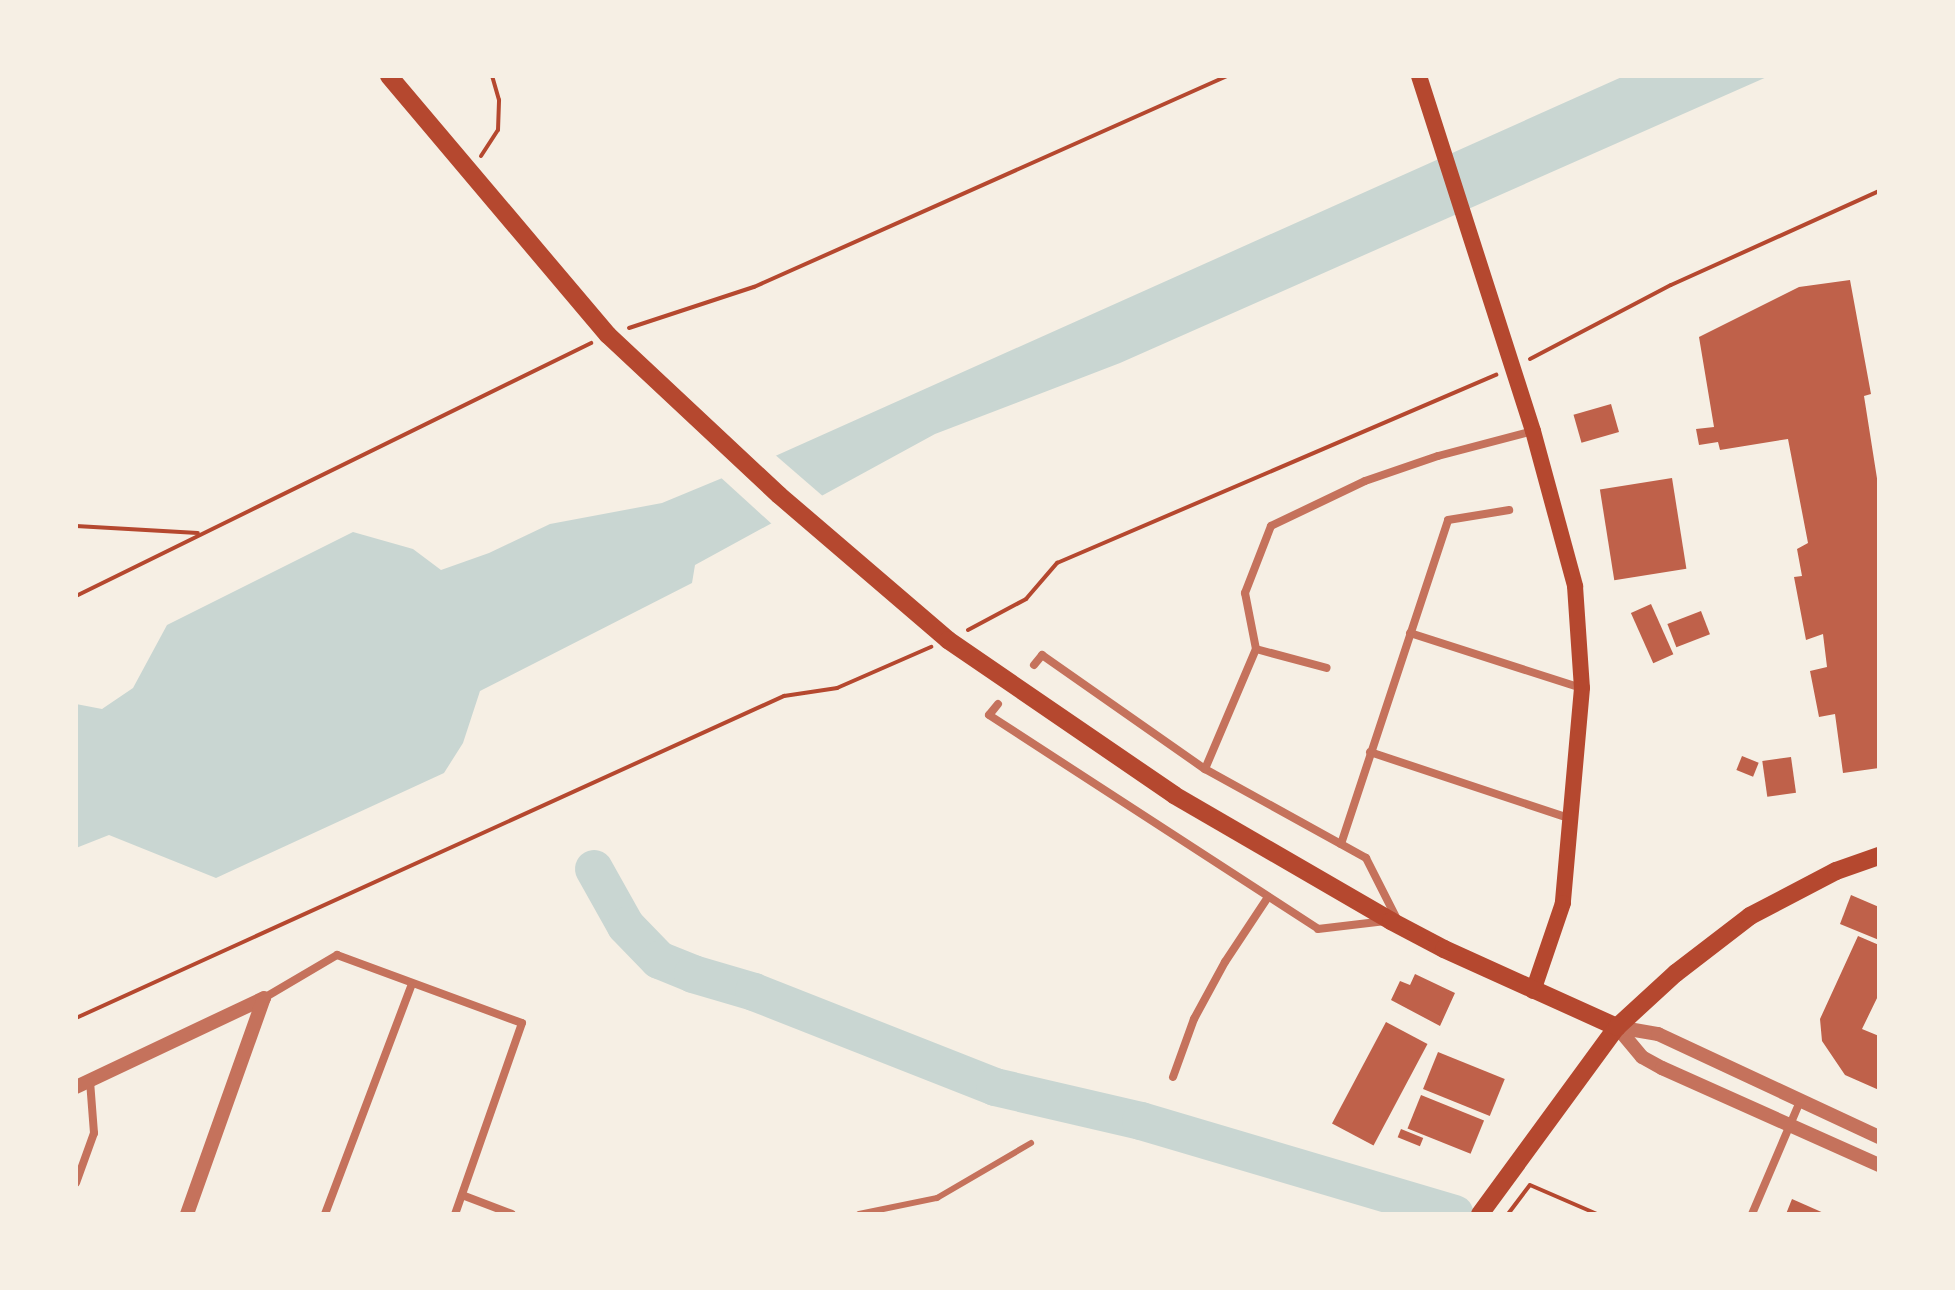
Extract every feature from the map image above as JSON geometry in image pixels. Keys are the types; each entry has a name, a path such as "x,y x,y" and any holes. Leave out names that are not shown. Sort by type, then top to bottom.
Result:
{"highway":[{"path":"389,76 614,339 779,495 942,633 1174,795 1396,923 1533,991 1617,1027"},
{"path":"1480,1214 1617,1027 1676,973 1750,916 1836,871 1879,856"}],"main road":[{"path":"1419,76 1533,431 1575,586 1582,688 1572,820 1563,903 1533,991"}],"street":[{"path":"1205,769 1256,649 1245,593 1271,526 1365,481 1438,456 1533,431"},
{"path":"1341,844 1448,520 1509,510"},
{"path":"1410,633 1582,688"},
{"path":"1256,649 1327,668"},
{"path":"998,704 989,715 1318,929 1396,923 1366,858 1205,769 1042,655 1034,665"},
{"path":"1370,752 1572,820"},
{"path":"1173,1077 1194,1019 1225,962 1268,897"},
{"path":"76,1183 94,1133 83,1084 264,998 337,955 522,1023 455,1214"},
{"path":"325,1214 412,984"},
{"path":"187,1214 264,998"},
{"path":"1617,1027 1658,1034 1879,1137"},
{"path":"1617,1027 1642,1057 1879,1165"},
{"path":"1752,1214 1802,1099"},
{"path":"462,1195 512,1214"}],"lane":[{"path":"859,1214 937,1198 1031,1143"}],"path":[{"path":"470,173 498,130 499,100 492,76"},
{"path":"76,596 81,597 201,533 614,339 754,287 1227,76"},
{"path":"76,1018 784,696 837,688 942,633 1026,599 1057,563 1513,368 1671,285 1879,191"},
{"path":"76,526 201,533"},
{"path":"1508,1214 1530,1185 1597,1214"}],"shaded area":[{"path":"1624,76 1769,76 1120,363 935,434 695,565 692,583 480,691 463,743 444,773 216,878 109,835 76,848 76,704 102,709 133,688 167,625 353,532 413,549 441,570 489,553 550,524 662,503 773,457"}],"pier":[{"path":"773,453 825,498 774,526 718,475"}],"building":[{"path":"1850,280 1871,394 1864,396 1879,491 1879,768 1843,773 1835,714 1819,717 1810,671 1827,667 1823,634 1806,640 1794,577 1802,576 1797,549 1808,543 1788,439 1720,450 1718,442 1699,445 1696,429 1714,427 1699,337 1799,287"},
{"path":"1611,404 1619,432 1582,443 1574,415"},
{"path":"1672,478 1686,569 1614,580 1600,489"},
{"path":"1651,604 1673,654 1653,663 1631,613"},
{"path":"1701,611 1710,634 1676,647 1667,624"},
{"path":"1742,756 1759,763 1753,777 1736,770"},
{"path":"1791,757 1796,793 1767,797 1762,761"},
{"path":"1851,895 1879,907 1879,940 1840,924"},
{"path":"1858,936 1879,945 1879,994 1862,1029 1879,1036 1879,1090 1845,1075 1822,1041 1820,1019"},
{"path":"1415,974 1455,993 1440,1026 1391,1000 1400,981 1410,985"},
{"path":"1386,1022 1427,1044 1374,1146 1332,1124"},
{"path":"1438,1052 1505,1079 1490,1116 1423,1089"},
{"path":"1421,1095 1484,1120 1471,1154 1408,1128"},
{"path":"1401,1129 1423,1138 1420,1146 1398,1137"},
{"path":"1792,1199 1826,1214 1786,1214"}],"waterway":[{"path":"594,869 626,926 659,960 693,974 754,992 995,1087 1141,1121 1455,1214"}]}
